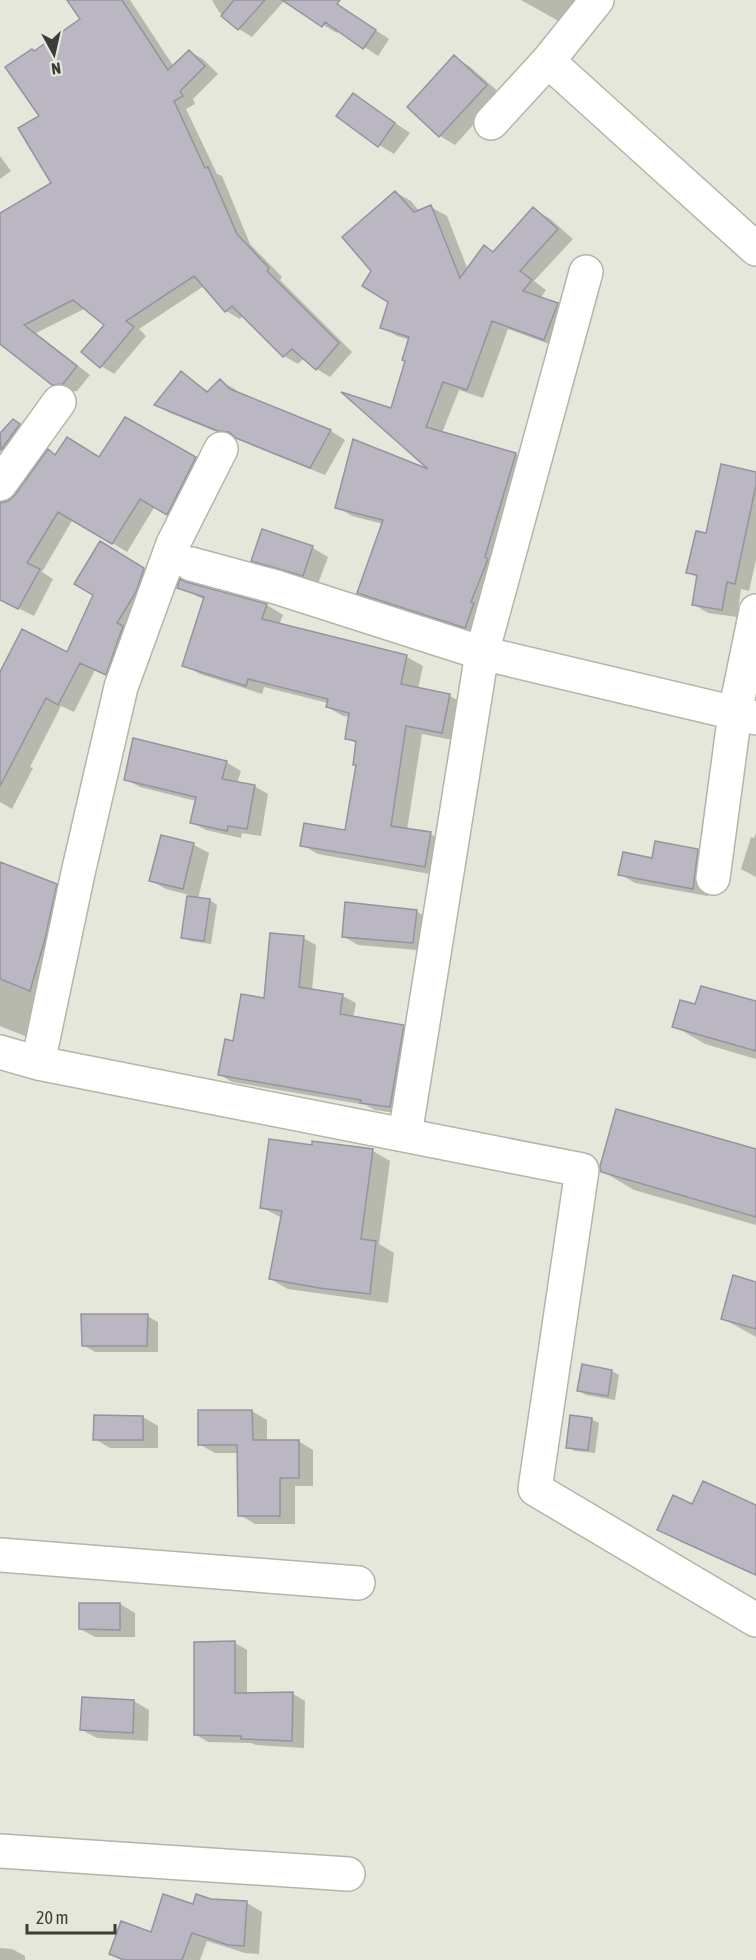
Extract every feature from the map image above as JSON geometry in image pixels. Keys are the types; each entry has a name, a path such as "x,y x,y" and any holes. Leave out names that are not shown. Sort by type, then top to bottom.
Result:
{"street":[{"path":"491,123 548,61 597,0"},
{"path":"548,61 756,249"},
{"path":"405,1135 482,652 586,272"},
{"path":"0,484 59,402"},
{"path":"38,1063 78,873 121,687 173,544 221,449"},
{"path":"191,564 276,587 482,652 746,716"},
{"path":"713,878 746,716 756,611"},
{"path":"0,1052 38,1063 582,1170 534,1490 756,1620"},
{"path":"0,1555 358,1583"},
{"path":"0,1851 348,1874"}],"building":[{"path":"67,0 122,0 168,70 189,50 205,66 180,91 183,96 174,101 205,168 208,167 237,234 269,268 267,271 339,343 316,370 292,349 283,357 232,306 225,312 194,276 126,321 134,327 100,368 81,352 104,325 73,300 24,325 77,366 63,384 52,385 0,344 0,213 51,183 18,128 39,116 5,67 32,49 34,51 80,19"},
{"path":"234,0 265,0 238,30 221,16"},
{"path":"282,0 340,0 337,4 376,30 363,49 325,22 322,27"},
{"path":"454,55 487,85 439,137 407,107"},
{"path":"353,93 395,123 378,147 336,116"},
{"path":"395,191 414,212 431,205 460,278 484,245 493,252 533,207 558,229 520,271 532,280 523,291 558,303 544,340 492,321 467,390 443,382 426,427 516,453 485,557 488,559 471,602 474,603 465,628 357,593 383,520 335,508 353,439 428,469 341,392 391,408 405,361 402,360 409,337 380,328 388,302 362,286 371,271 342,237"},
{"path":"181,371 207,392 220,379 230,389 331,430 310,468 236,438 229,432 218,431 154,405"},
{"path":"125,417 196,457 167,515 140,499 112,544 58,512 27,563 40,569 18,609 0,600 0,503 8,501 15,495 48,449 55,455 67,437 99,457"},
{"path":"13,419 20,424 1,450 0,433"},
{"path":"721,464 756,472 756,485 735,584 727,582 722,610 692,605 697,575 686,573 696,531 706,533"},
{"path":"262,529 313,546 303,576 251,561"},
{"path":"100,541 144,568 136,592 117,623 123,626 106,675 80,663 58,705 46,698 0,786 0,672 22,629 67,652 93,595 74,584"},
{"path":"180,579 267,604 262,619 407,655 401,684 450,694 442,733 406,726 391,826 431,832 425,867 300,846 304,823 345,830 356,765 353,765 356,741 345,739 349,713 326,707 328,699 248,679 246,686 182,666 204,597 177,588"},
{"path":"133,738 227,761 222,779 255,785 247,829 228,826 227,831 190,823 196,797 124,780"},
{"path":"161,835 194,843 183,889 149,881"},
{"path":"655,841 698,849 693,889 618,875 623,852 652,858"},
{"path":"0,862 57,884 45,939 30,991 0,979"},
{"path":"187,896 210,899 204,941 181,938"},
{"path":"345,902 417,910 413,943 342,937"},
{"path":"270,933 304,936 299,987 343,994 340,1014 404,1025 390,1107 218,1075 225,1039 233,1041 241,994 264,998"},
{"path":"701,986 756,1001 756,1051 672,1027 680,1000 695,1004"},
{"path":"616,1109 756,1149 756,1217 601,1172 600,1166"},
{"path":"269,1139 312,1145 312,1141 373,1149 361,1239 376,1241 370,1294 269,1279 282,1211 260,1208"},
{"path":"733,1275 756,1282 756,1329 721,1319"},
{"path":"81,1314 148,1314 147,1346 82,1346"},
{"path":"582,1364 612,1370 608,1396 577,1391"},
{"path":"198,1410 252,1410 253,1440 299,1440 299,1478 280,1478 280,1516 238,1516 237,1445 198,1445"},
{"path":"94,1415 143,1416 143,1440 93,1440"},
{"path":"570,1415 592,1418 588,1450 566,1448"},
{"path":"703,1481 756,1505 756,1575 657,1530 673,1495 692,1504"},
{"path":"79,1603 120,1603 120,1630 79,1629"},
{"path":"235,1641 235,1693 293,1692 292,1741 241,1739 241,1736 194,1735 194,1642"},
{"path":"82,1697 134,1700 133,1733 80,1730"},
{"path":"163,1894 193,1904 196,1894 211,1899 247,1901 244,1946 228,1945 192,1933 182,1960 124,1960 109,1954 121,1921 151,1932"}]}
